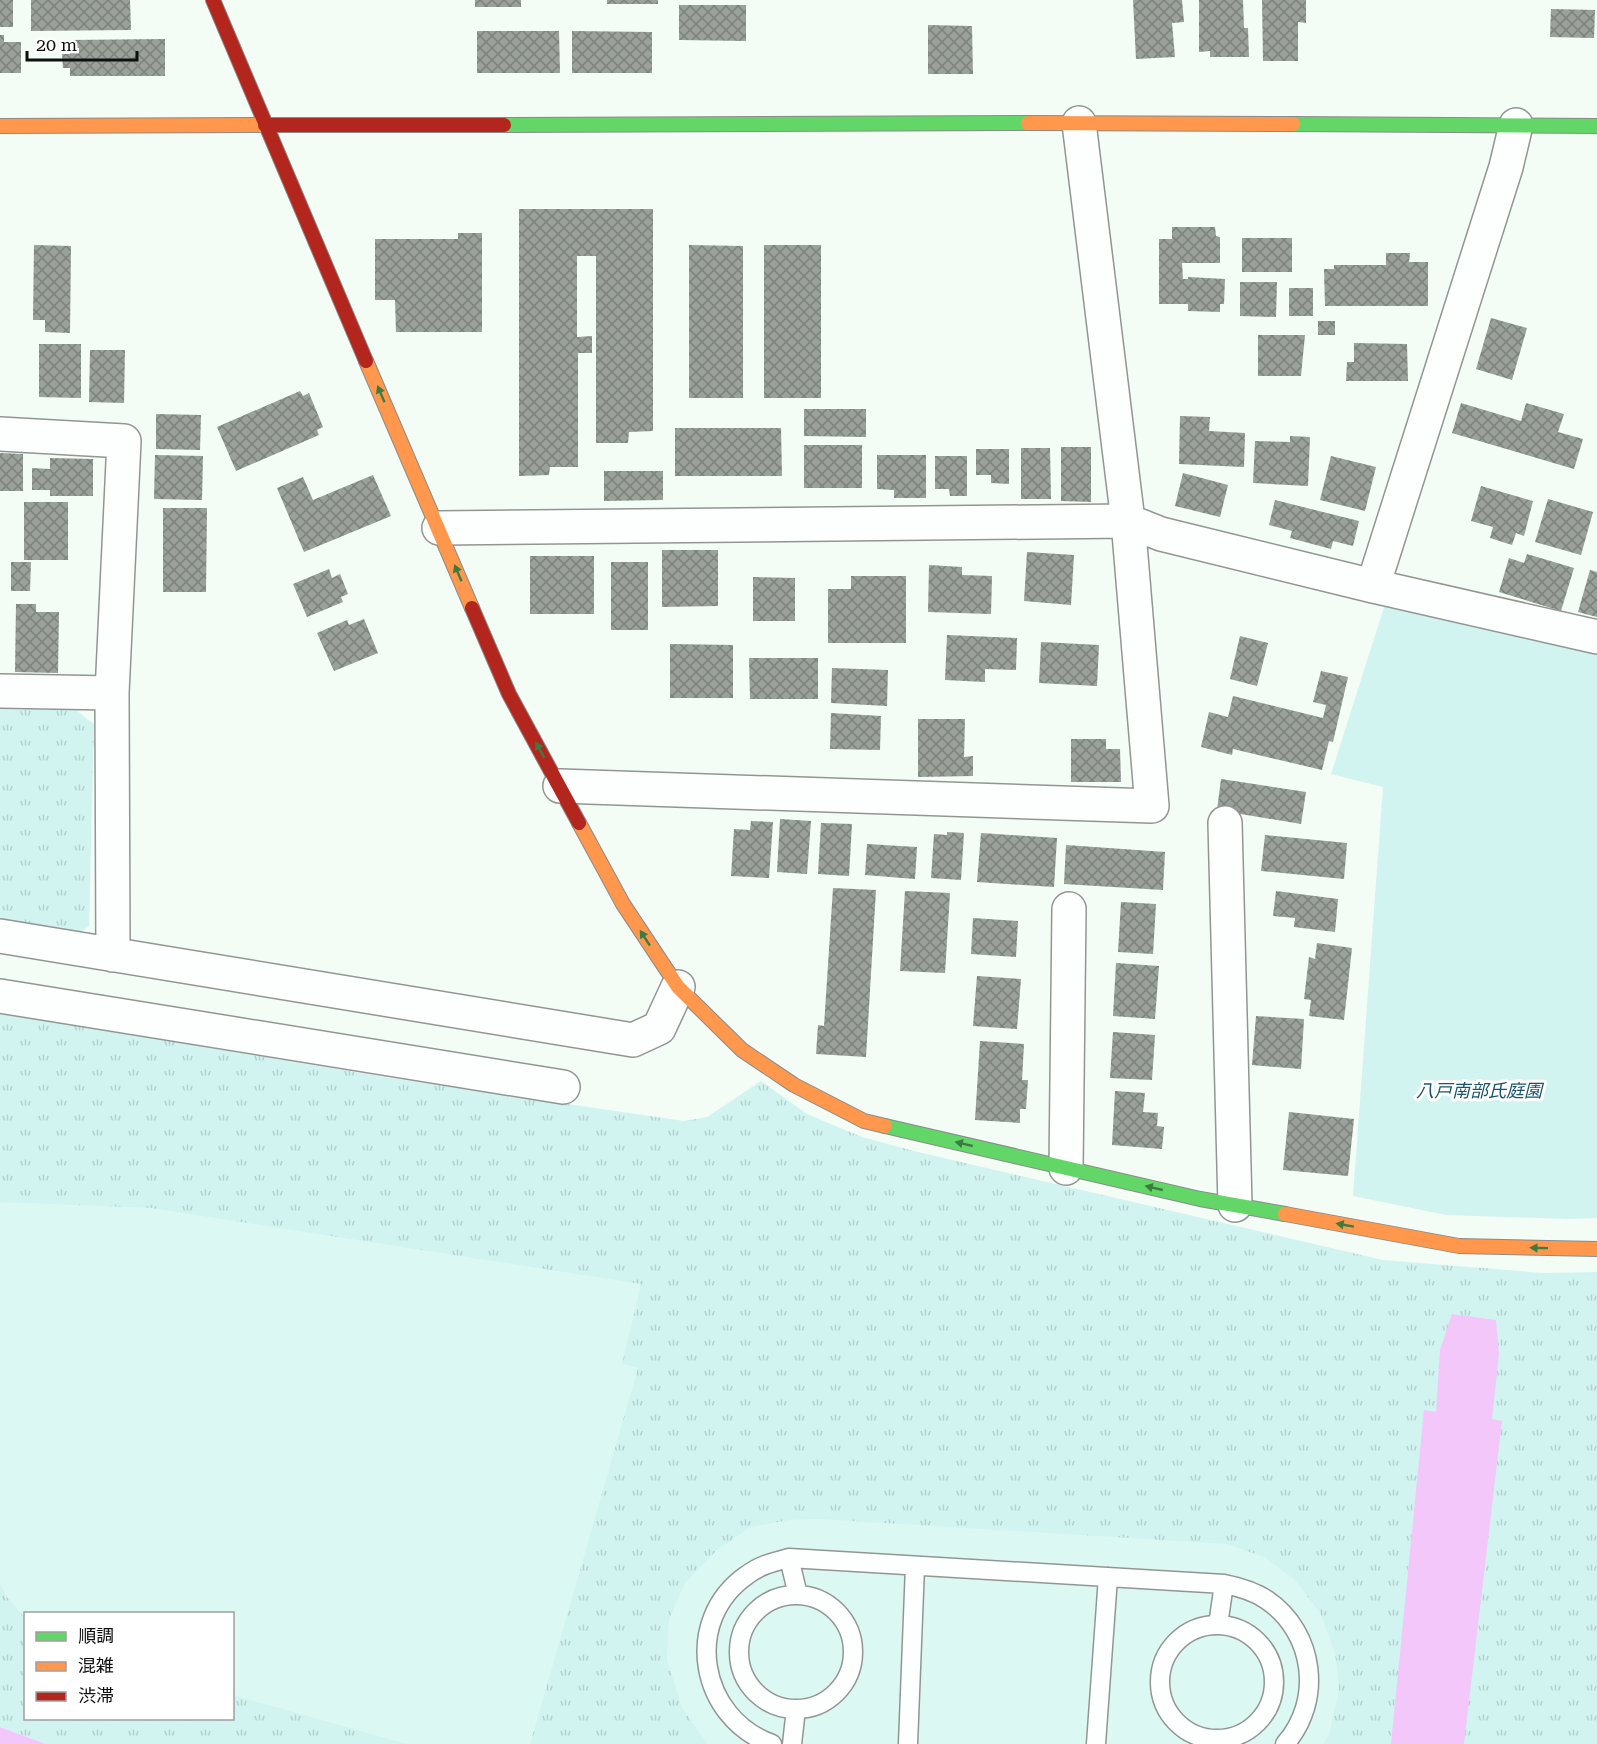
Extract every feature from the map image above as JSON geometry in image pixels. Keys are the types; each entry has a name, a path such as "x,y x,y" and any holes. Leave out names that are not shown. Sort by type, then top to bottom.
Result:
{"street":[{"path":"213,0 509,694 623,904 678,987 742,1050 794,1085 864,1121 1235,1205 1459,1246 1597,1249"},
{"path":"560,786 1152,806 1128,521 1079,123"},
{"path":"0,126 1079,123 1597,126"},
{"path":"1373,586 1506,167 1516,125"},
{"path":"0,434 124,441 112,693 113,955"},
{"path":"439,528 1128,521 1161,534 1373,586 1597,637"},
{"path":"0,692 112,693"},
{"path":"1225,823 1235,1205"},
{"path":"1066,1168 1069,909"},
{"path":"0,936 633,1040 659,1028 678,987"},
{"path":"0,996 563,1087"}],"lane":[{"path":"789,1558 798,1595"},
{"path":"772,1744 748,1733 731,1718 717,1699 709,1677 706,1654 708,1632 716,1610 729,1590 746,1575 766,1563 789,1558 1224,1584 1246,1589 1267,1600 1284,1615 1298,1634 1307,1655 1310,1678 1307,1701 1300,1723 1285,1744"},
{"path":"908,1744 915,1566"},
{"path":"1096,1744 1108,1577"},
{"path":"1218,1625 1224,1584"},
{"path":"798,1595 815,1599 831,1607 843,1620 851,1636 853,1653 850,1671 842,1687 829,1699 813,1707 796,1709 778,1706 762,1698 750,1685 742,1669 740,1651 742,1634 751,1618 764,1605 780,1598 798,1595"},
{"path":"1218,1625 1236,1628 1251,1637 1264,1649 1272,1666 1274,1683 1271,1701 1262,1716 1250,1729 1234,1737 1198,1740 1170,1714 1162,1699 1160,1681 1163,1663 1171,1648 1185,1635 1201,1627 1218,1625"},
{"path":"792,1744 796,1709"}],"green space":[{"name":"八戸南部氏庭園","path":"1386,601 1597,649 1597,1218 1446,1215 1353,1196 1383,787 1331,774"},
{"path":"0,709 76,710 94,724 89,926 77,935 0,923"},
{"path":"0,1013 397,1079 684,1121 707,1117 761,1081 807,1114 862,1137 1383,1260 1543,1273 1597,1272 1597,1744 46,1744 0,1727"}],"shaded area":[{"path":"0,1202 151,1208 641,1284 622,1364 638,1368 530,1744 407,1744 234,1695 234,1612 24,1612 24,1617 6,1596 0,1583"},
{"path":"1452,1314 1496,1320 1499,1354 1492,1419 1502,1421 1464,1744 1391,1744 1424,1410 1436,1412 1440,1350"},
{"path":"820,1519 1226,1544 1264,1557 1294,1579 1320,1613 1335,1653 1339,1689 1329,1735 1323,1744 708,1744 682,1708 667,1660 669,1619 685,1583 717,1550 751,1527 789,1520"},
{"path":"0,1727 46,1744 0,1744"}],"building":[{"path":"0,0 13,0 13,27 0,27"},
{"path":"31,0 130,0 131,30 31,31"},
{"path":"475,0 521,0 521,7 475,7"},
{"path":"607,0 658,0 658,4 607,4"},
{"path":"1133,0 1182,0 1184,22 1172,23 1175,57 1136,59"},
{"path":"1199,0 1243,0 1244,28 1248,28 1249,57 1210,57 1210,51 1199,52"},
{"path":"1262,0 1306,0 1306,23 1298,22 1298,61 1263,61"},
{"path":"679,5 746,5 746,41 679,40"},
{"path":"1551,9 1595,10 1594,38 1550,37"},
{"path":"928,25 972,26 973,74 928,74"},
{"path":"477,31 559,31 560,73 477,73"},
{"path":"572,31 652,32 652,73 572,73"},
{"path":"0,35 4,35 4,42 21,42 21,73 0,73"},
{"path":"165,39 165,76 70,76 70,68 63,68 62,54 70,54 69,40"},
{"path":"519,209 653,209 653,431 629,432 628,443 596,443 596,256 577,256 577,337 592,336 592,353 578,353 578,467 550,467 549,475 519,476"},
{"path":"1172,227 1215,227 1216,236 1220,237 1220,263 1182,263 1183,279 1188,279 1188,277 1225,279 1224,304 1220,304 1220,312 1188,311 1188,304 1159,304 1159,239 1172,239"},
{"path":"458,233 482,233 482,332 396,332 395,300 375,300 375,239 458,239"},
{"path":"1242,238 1292,238 1292,272 1242,272"},
{"path":"34,245 71,246 70,333 45,332 45,320 33,320"},
{"path":"689,245 743,246 743,398 689,398"},
{"path":"764,245 821,245 821,398 764,398"},
{"path":"1386,253 1410,253 1409,262 1428,262 1428,306 1325,306 1324,269 1334,269 1334,265 1386,265"},
{"path":"1240,282 1277,282 1276,317 1240,316"},
{"path":"1289,288 1313,288 1313,316 1289,316"},
{"path":"1491,318 1527,328 1512,380 1476,369"},
{"path":"1318,321 1335,321 1335,335 1318,335"},
{"path":"1258,335 1305,335 1301,376 1258,376"},
{"path":"1354,343 1407,344 1408,381 1346,381 1347,362 1354,362"},
{"path":"39,344 81,344 81,398 39,397"},
{"path":"90,350 125,350 124,403 89,402"},
{"path":"300,391 303,396 309,393 323,427 317,430 319,435 236,471 217,427"},
{"path":"1461,403 1521,421 1526,403 1564,414 1558,432 1583,439 1574,469 1452,433"},
{"path":"804,409 866,409 866,437 804,436"},
{"path":"156,414 201,415 200,450 156,449"},
{"path":"1180,416 1210,417 1209,431 1245,433 1244,467 1179,464"},
{"path":"675,428 781,428 782,476 675,476"},
{"path":"1290,436 1310,437 1308,486 1253,483 1255,441 1290,442"},
{"path":"804,445 862,445 862,488 804,488"},
{"path":"1061,447 1091,447 1091,502 1061,501"},
{"path":"1021,448 1050,448 1051,499 1021,499"},
{"path":"976,449 1009,449 1009,484 991,483 991,475 976,475"},
{"path":"0,453 23,454 23,491 0,491"},
{"path":"155,455 203,456 202,500 154,499"},
{"path":"877,455 926,455 926,498 894,498 894,490 877,489"},
{"path":"935,456 967,456 967,496 950,496 949,489 935,489"},
{"path":"1331,456 1376,467 1365,511 1320,500"},
{"path":"50,458 93,459 93,496 50,496 50,490 32,490 32,468 50,469"},
{"path":"604,471 663,471 663,500 604,501"},
{"path":"1183,473 1228,485 1220,517 1175,506"},
{"path":"373,475 391,516 304,552 277,488 303,477 313,500"},
{"path":"1481,486 1533,501 1524,536 1516,533 1512,545 1490,538 1493,527 1471,521"},
{"path":"1548,499 1593,512 1581,555 1535,542"},
{"path":"1275,500 1359,521 1353,546 1333,541 1331,549 1290,538 1292,531 1269,525"},
{"path":"24,502 68,502 68,560 24,560"},
{"path":"163,508 207,508 206,592 163,592"},
{"path":"662,550 718,550 718,606 662,607"},
{"path":"1027,552 1074,555 1071,605 1024,601"},
{"path":"1527,554 1574,568 1561,611 1499,592 1509,558 1524,563"},
{"path":"530,556 594,556 594,614 530,614"},
{"path":"11,562 31,562 30,591 11,591"},
{"path":"611,562 648,562 648,630 611,630"},
{"path":"929,565 962,567 962,575 992,576 991,614 928,612"},
{"path":"329,569 332,578 340,574 348,594 341,597 343,602 307,617 293,584"},
{"path":"1590,570 1597,572 1597,617 1578,612"},
{"path":"851,576 906,576 906,643 828,643 828,589 851,589"},
{"path":"753,577 795,578 795,621 753,621"},
{"path":"16,604 36,604 36,612 59,612 58,673 15,672"},
{"path":"364,619 378,653 334,671 317,633 347,620 349,625"},
{"path":"947,635 1017,638 1016,670 985,669 985,682 945,680"},
{"path":"1240,636 1268,643 1257,686 1230,679"},
{"path":"1041,642 1099,645 1097,686 1039,683"},
{"path":"670,644 733,645 733,698 670,698"},
{"path":"749,658 818,658 818,699 750,699"},
{"path":"832,668 888,670 887,706 831,703"},
{"path":"1321,671 1348,677 1333,742 1329,741 1322,770 1233,749 1232,755 1201,747 1209,712 1228,717 1233,696 1323,718 1326,705 1313,702"},
{"path":"831,713 881,716 880,750 830,749"},
{"path":"918,719 965,719 964,757 973,756 973,776 918,777"},
{"path":"1071,739 1106,739 1106,749 1120,749 1121,782 1071,782"},
{"path":"1221,779 1306,792 1301,824 1217,810"},
{"path":"780,819 811,821 807,874 777,872"},
{"path":"751,821 773,822 769,878 731,876 734,829 750,830"},
{"path":"821,823 852,824 849,876 818,874"},
{"path":"947,832 964,833 961,880 931,878 934,834 947,835"},
{"path":"981,833 1057,838 1054,887 977,882"},
{"path":"1265,835 1347,843 1344,879 1261,871"},
{"path":"867,844 917,847 915,879 865,875"},
{"path":"1066,845 1165,852 1163,890 1064,884"},
{"path":"833,888 876,890 866,1057 816,1054 818,1025 824,1026"},
{"path":"905,891 950,893 945,973 900,971"},
{"path":"1276,891 1338,899 1335,932 1294,927 1295,918 1273,916"},
{"path":"1121,902 1156,904 1153,954 1118,952"},
{"path":"973,918 1018,921 1016,957 971,954"},
{"path":"1317,943 1352,948 1344,1020 1309,1016 1311,1000 1304,999 1309,957 1315,959"},
{"path":"1116,963 1159,966 1155,1019 1113,1016"},
{"path":"977,976 1021,979 1017,1029 973,1026"},
{"path":"1256,1016 1304,1019 1301,1069 1252,1065"},
{"path":"1113,1032 1155,1035 1152,1080 1110,1078"},
{"path":"980,1041 1024,1044 1022,1080 1028,1080 1026,1109 1020,1109 1020,1123 975,1120"},
{"path":"1115,1091 1145,1093 1143,1112 1158,1113 1157,1126 1164,1127 1162,1149 1112,1145"},
{"path":"1289,1112 1354,1119 1348,1176 1283,1170"}],"traffic: fast":[{"path":"504,125 1028,123"},
{"path":"1293,124 1597,126"},
{"path":"885,1126 1200,1199 1285,1214"}],"traffic: slow":[{"path":"1028,123 1293,124"},
{"path":"0,126 265,125"},
{"path":"366,361 472,608"},
{"path":"579,823 623,904 678,987 742,1050 794,1085 864,1121 885,1126"},
{"path":"1285,1214 1459,1246 1597,1249"}],"traffic: jam":[{"path":"213,0 366,361"},
{"path":"265,125 504,125"},
{"path":"472,608 509,694 579,823"}]}
